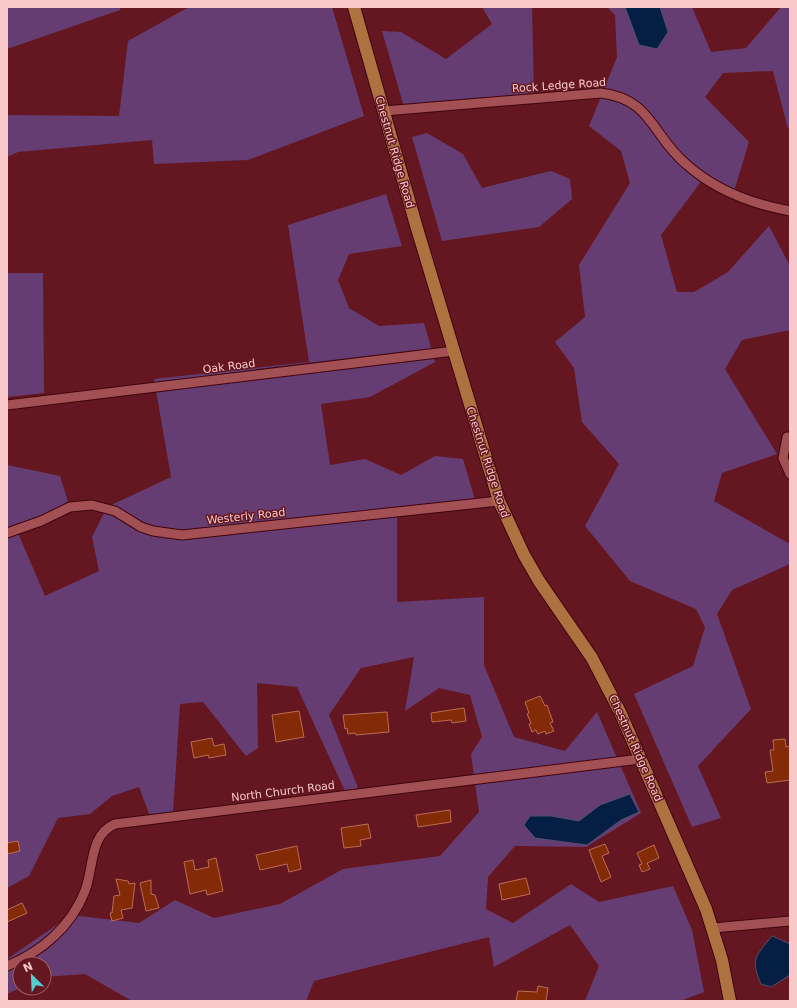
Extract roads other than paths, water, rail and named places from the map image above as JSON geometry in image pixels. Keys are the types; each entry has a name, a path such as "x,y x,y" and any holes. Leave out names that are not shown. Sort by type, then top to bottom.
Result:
{"main road":[{"name":"Chestnut Ridge Road","path":"354,7 499,501 524,555 539,580 576,633 603,678 696,884 713,928 722,960 730,1001"}],"street":[{"name":"Rock Ledge Road","path":"384,111 601,93 612,94 634,104 645,113 664,142 674,154 702,176 741,198 760,205 790,212"},
{"name":"Oak Road","path":"7,405 454,351"},
{"path":"787,437 783,458 790,474"},
{"name":"Westerly Road","path":"7,533 41,521 70,507 80,505 105,507 141,527 166,534 182,535 499,501"},
{"name":"North Church Road","path":"7,966 32,954 45,944 69,919 85,890 98,838 108,827 115,824 640,759"},
{"path":"713,928 790,921"}],"water":[{"path":"625,7 660,7 668,32 657,49 639,45"},
{"path":"630,794 639,812 621,820 587,845 535,838 524,825 530,816 551,816 579,821 600,805"},
{"path":"772,936 790,944 790,975 771,987 761,984 755,963 756,958 762,948"}]}
